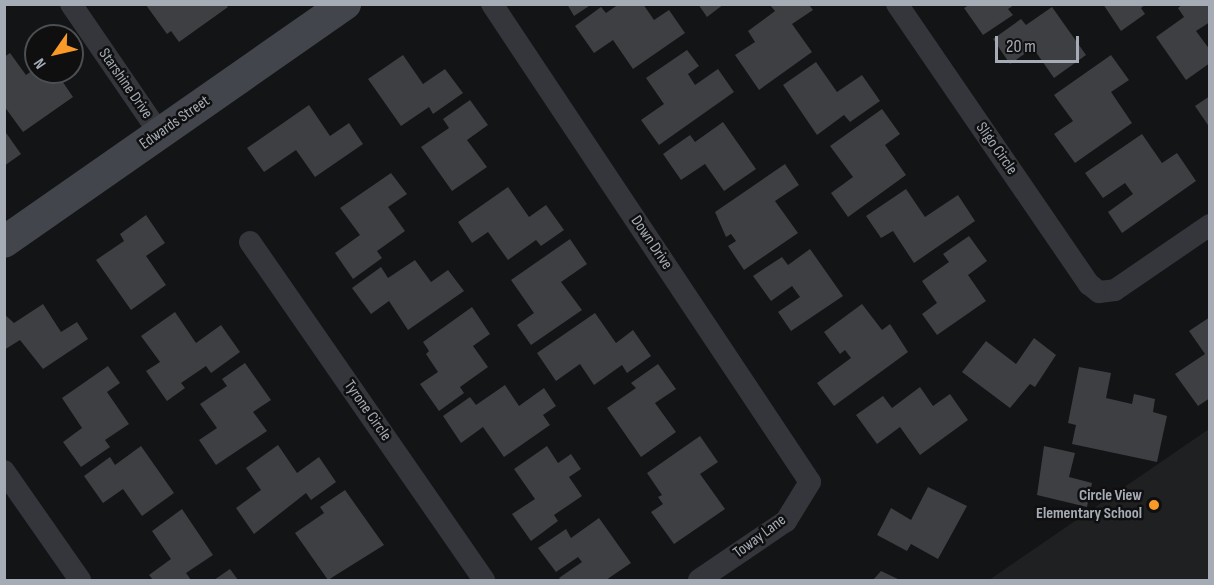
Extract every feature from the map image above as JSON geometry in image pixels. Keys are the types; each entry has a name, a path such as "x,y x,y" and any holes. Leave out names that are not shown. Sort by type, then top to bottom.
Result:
{"street":[{"name":"Starshine Drive","path":"70,4 160,134"},
{"name":"Edwards Street","path":"4,242 345,4"},
{"name":"Down Drive","path":"492,4 810,482"},
{"name":"Sligo Circle","path":"897,4 1089,284 1098,292 1115,290 1209,225"},
{"name":"Tyrone Circle","path":"250,242 484,580"},
{"path":"4,471 80,580"},
{"name":"Toway Lane","path":"699,580 786,521 810,482"}],"shaded area":[{"name":"Circle View Elementary School","path":"1209,429 1209,580 989,580"}],"building":[{"path":"567,4 592,4 574,16"},
{"path":"619,4 643,4 654,20 669,10 685,33 633,69 613,40 594,53 575,26 601,7 606,13"},
{"path":"698,4 724,4 707,17"},
{"path":"1103,4 1146,4 1141,8 1145,14 1121,31"},
{"path":"1183,4 1210,4 1210,22 1196,31 1210,50 1210,63 1186,80 1156,37 1184,17 1178,8"},
{"path":"146,5 226,5 228,7 179,42 171,31 167,34"},
{"path":"770,5 809,5 813,10 792,24 812,52 759,90 735,55 755,42 748,31 775,11"},
{"path":"969,5 1014,5 1008,9 1013,15 983,35 964,8"},
{"path":"1052,7 1086,55 1054,78 1033,48 1010,64 993,39 1021,19 1026,25"},
{"path":"687,50 699,66 688,74 695,85 718,69 734,92 659,145 641,120 664,104 646,78"},
{"path":"10,53 24,72 24,84 64,84 73,97 23,132 4,106 4,57"},
{"path":"403,55 423,84 445,69 463,93 433,114 429,107 401,126 368,79"},
{"path":"1111,55 1129,80 1111,92 1132,123 1075,163 1054,134 1073,121 1054,95"},
{"path":"816,62 837,92 862,75 880,101 850,122 844,115 817,135 783,85"},
{"path":"1210,96 1210,128 1195,106"},
{"path":"470,100 488,125 467,140 487,167 452,191 421,147 449,128 443,119"},
{"path":"309,105 330,136 349,123 363,144 315,177 296,150 264,172 247,148"},
{"path":"882,109 900,134 885,145 906,175 848,217 831,193 853,177 830,146"},
{"path":"723,122 756,169 724,191 705,164 681,180 663,154 690,135 695,142"},
{"path":"4,130 21,154 4,166"},
{"path":"1142,134 1162,163 1177,153 1196,181 1122,233 1108,212 1133,194 1125,183 1103,198 1085,173"},
{"path":"785,164 799,185 775,201 798,233 744,270 728,246 736,241 731,234 726,237 715,212"},
{"path":"391,173 407,194 388,207 405,231 377,251 382,258 353,279 335,253 360,235 340,208"},
{"path":"508,187 529,217 546,205 564,230 541,246 536,240 508,260 488,232 472,243 458,222"},
{"path":"906,189 925,217 958,195 975,221 914,263 893,231 881,238 866,216"},
{"path":"146,215 165,243 146,256 166,285 131,310 96,260 124,241 120,234"},
{"path":"969,236 987,261 968,275 986,301 937,335 922,314 937,303 922,281 949,262 943,254"},
{"path":"570,239 587,264 561,282 582,310 531,345 517,325 534,313 511,280"},
{"path":"810,249 843,296 791,331 778,312 800,297 792,286 771,301 753,276 782,257 788,265"},
{"path":"415,260 431,282 448,270 464,291 408,330 389,301 371,314 352,288 381,267 388,278"},
{"path":"43,304 61,332 77,322 88,339 43,369 20,340 4,350 4,314 14,323"},
{"path":"862,304 882,330 890,324 908,352 834,406 817,383 851,358 845,350 840,354 824,332"},
{"path":"472,307 490,334 473,346 488,367 460,387 464,393 439,411 420,384 438,372 426,354 429,351 423,342"},
{"path":"175,312 196,343 221,325 240,352 211,373 206,366 181,383 185,388 167,401 146,371 160,362 141,336"},
{"path":"595,313 616,343 633,330 651,356 627,373 622,365 594,385 580,364 556,381 537,353"},
{"path":"1210,317 1210,398 1198,406 1175,374 1205,354 1189,331"},
{"path":"1034,338 1056,355 1035,387 1030,384 1010,408 962,372 986,341 1016,364"},
{"path":"245,363 271,400 253,412 267,431 216,465 199,440 217,428 200,404 227,386 222,379"},
{"path":"658,364 676,389 655,403 676,432 641,457 607,408 636,388 631,383"},
{"path":"108,366 120,383 107,392 129,424 105,440 110,447 81,467 63,442 82,428 62,398"},
{"path":"1079,367 1111,373 1106,398 1132,404 1134,394 1155,399 1153,412 1167,416 1157,462 1072,444 1076,425 1068,423"},
{"path":"505,385 519,406 544,388 556,406 543,415 550,425 504,457 483,427 461,443 443,416 470,397 476,405"},
{"path":"920,387 933,406 950,394 968,420 920,455 900,427 877,444 856,415 883,396 892,408"},
{"path":"700,436 718,462 700,474 725,509 674,544 651,512 663,504 658,497 662,495 647,473"},
{"path":"278,445 297,473 319,457 336,482 311,500 306,493 254,534 236,508 261,490 246,468"},
{"path":"141,446 174,493 142,516 123,489 103,503 84,476 110,457 115,465"},
{"path":"547,446 558,463 571,454 581,469 569,477 582,496 554,515 558,521 531,541 512,514 535,499 514,469"},
{"path":"1044,446 1075,453 1069,477 1092,483 1087,507 1037,495"},
{"path":"928,487 967,506 938,559 911,544 907,551 877,535 891,508 911,520"},
{"path":"345,490 384,545 328,580 295,533 324,513 320,507"},
{"path":"182,509 213,555 186,573 191,580 153,580 149,575 171,559 152,531"},
{"path":"599,518 631,563 606,580 561,580 559,578 582,562 578,557 556,572 538,548 566,529 571,538"},
{"path":"230,569 238,580 214,580"},
{"path":"881,571 900,580 873,580"}],"place":[{"name":"Circle View Elementary School","path":"1154,505"}]}
